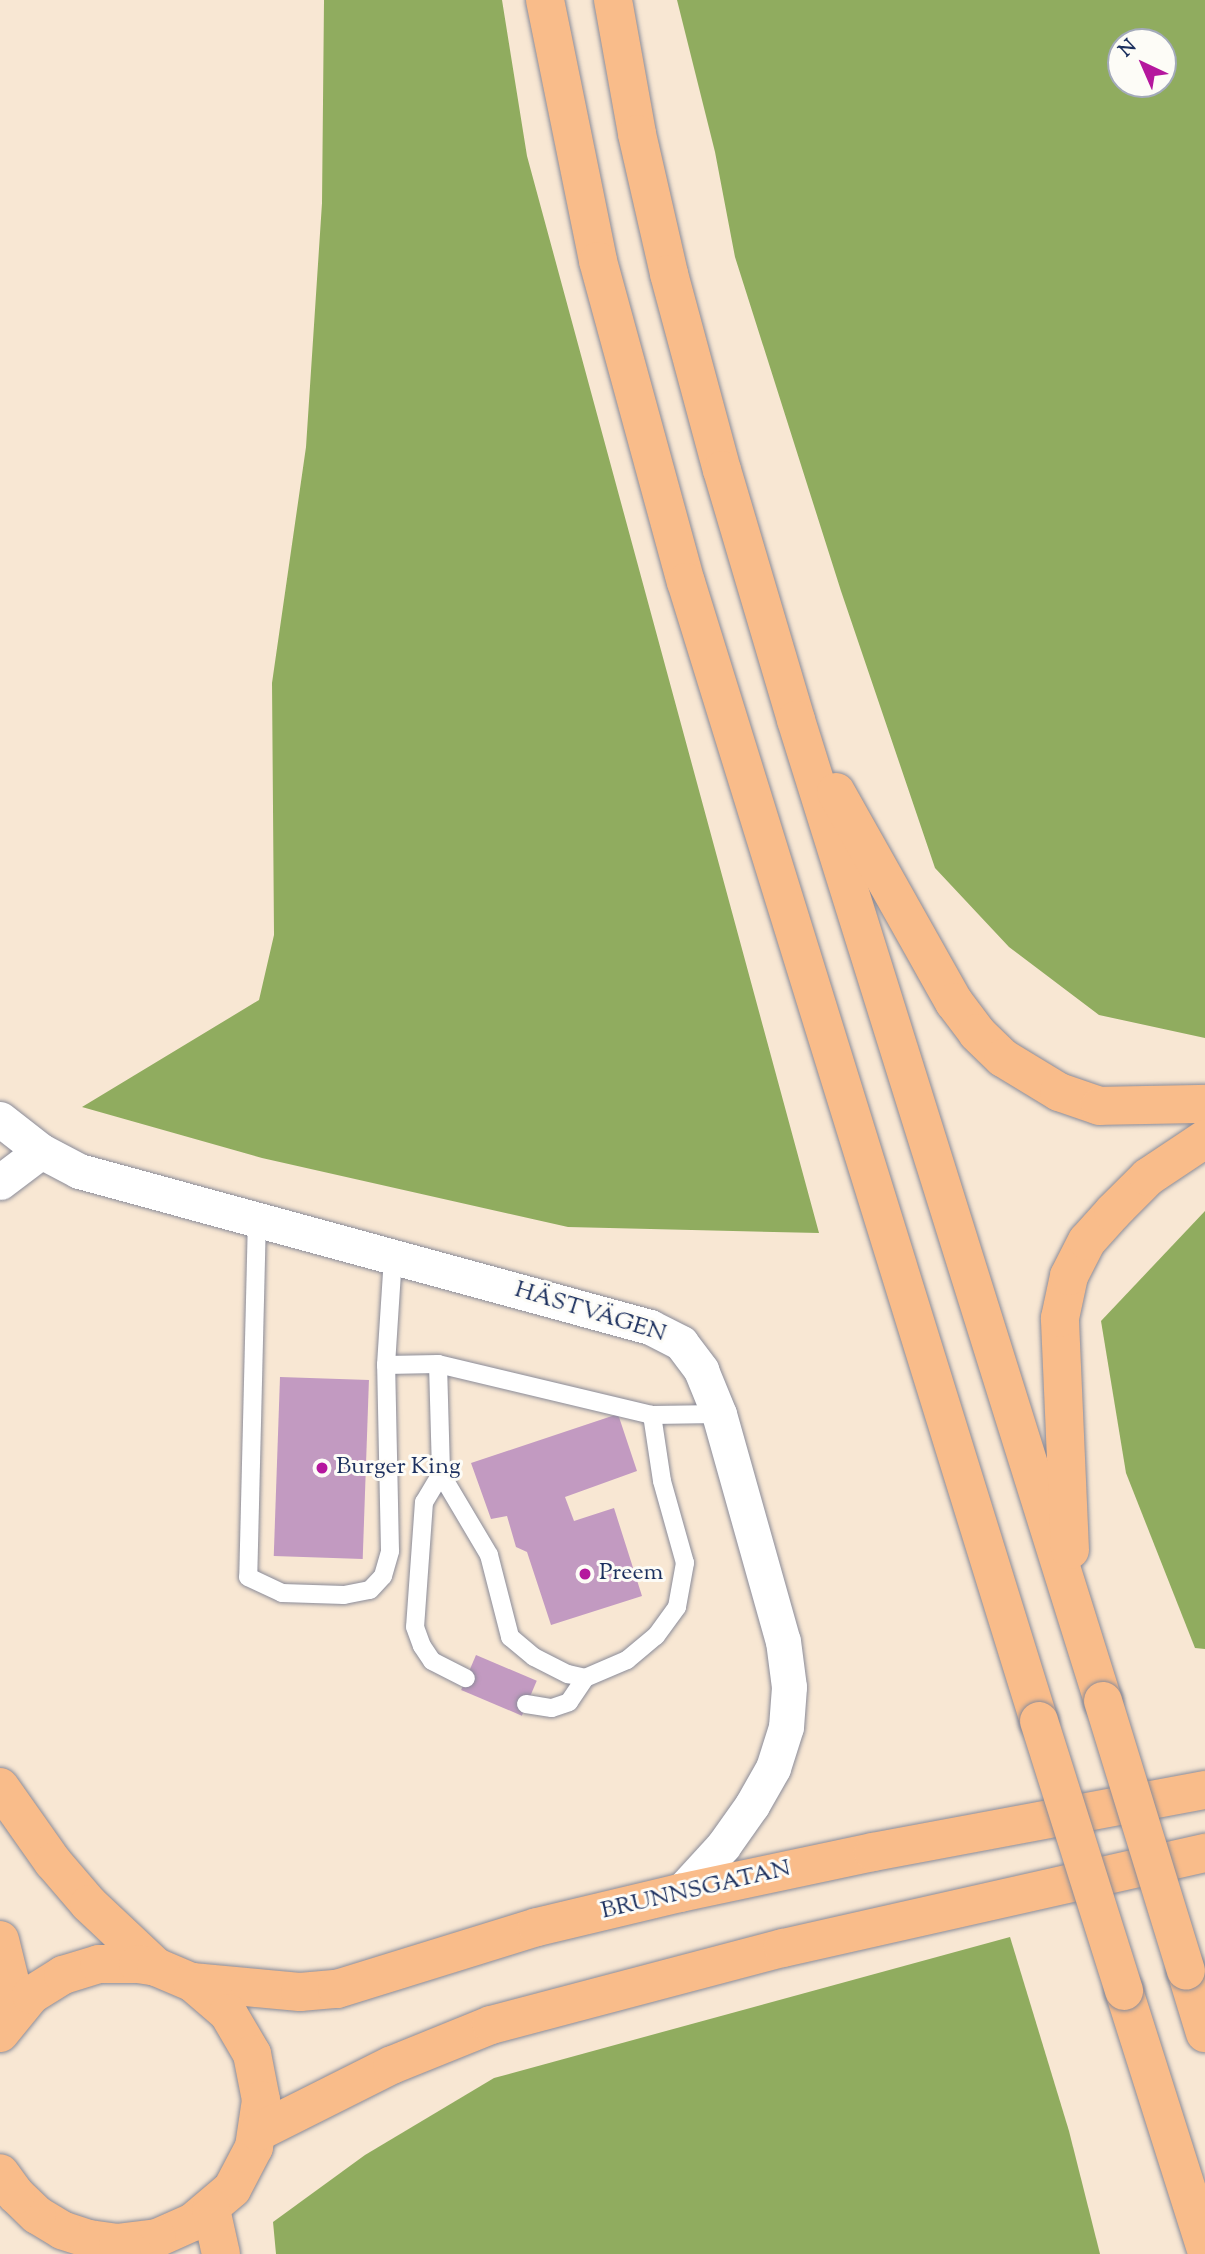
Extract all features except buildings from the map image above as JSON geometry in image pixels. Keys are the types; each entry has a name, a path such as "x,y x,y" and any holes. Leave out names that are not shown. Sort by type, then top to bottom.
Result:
{"main road":[{"path":"545,0 598,261 686,582 1205,2247"},
{"path":"613,0 637,134 669,274 722,470 796,720 1205,2033"},
{"path":"796,720 954,1002 977,1033 1003,1058 1059,1092 1100,1106 1205,1104"},
{"path":"1073,1604 1060,1318 1069,1276 1087,1241 1112,1212 1148,1177 1205,1139"},
{"path":"0,1787 53,1862 89,1903 156,1967"},
{"name":"BRUNNSGATAN","path":"192,1982 289,1992 337,1989 525,1931 680,1893 873,1852 1205,1790"},
{"path":"258,2132 392,2065 491,2025 783,1948 1205,1853"},
{"path":"0,1940 8,2021"},
{"path":"5,2188 37,2215 62,2230 89,2239 126,2248 175,2231 211,2209 240,2176 258,2132 260,2085 249,2046 228,2013 192,1982 156,1967 119,1963 81,1968 46,1984 8,2021"},
{"path":"1186,2185 1186,2254"},
{"path":"211,2209 221,2254"}],"street":[{"name":"HÄSTVÄGEN","path":"0,1119 41,1151 79,1171 650,1327 681,1343 701,1370 719,1414 783,1641 789,1687 786,1727 773,1768 752,1805 723,1846 680,1893"},
{"path":"0,1182 41,1151"}],"lane":[{"path":"257,1218 247,1577 282,1593 344,1595 370,1590 383,1576 390,1551 386,1365 393,1256"},
{"path":"386,1365 438,1364 652,1415 719,1414"},
{"path":"438,1364 441,1474 489,1555 510,1637 534,1657 568,1674 585,1678"},
{"path":"526,1704 552,1708 569,1702 585,1678 627,1660 656,1636 677,1606 685,1563 662,1481 652,1415"},
{"path":"441,1474 424,1502 415,1627 422,1646 432,1661 466,1678"}],"green space":[{"path":"324,0 502,0 527,156 819,1233 568,1227 262,1158 82,1107 259,1000 274,935 272,683 306,447 322,203"},
{"path":"677,0 1205,0 1205,1038 1099,1015 1009,947 935,868 841,591 735,257 715,152"},
{"path":"1205,1211 1205,1649 1195,1648 1126,1473 1101,1321"},
{"path":"1010,1937 1069,2131 1100,2254 276,2254 273,2222 365,2155 494,2078"}],"place":[{"name":"Burger King","path":"322,1468"},
{"name":"Preem","path":"585,1574"}]}
